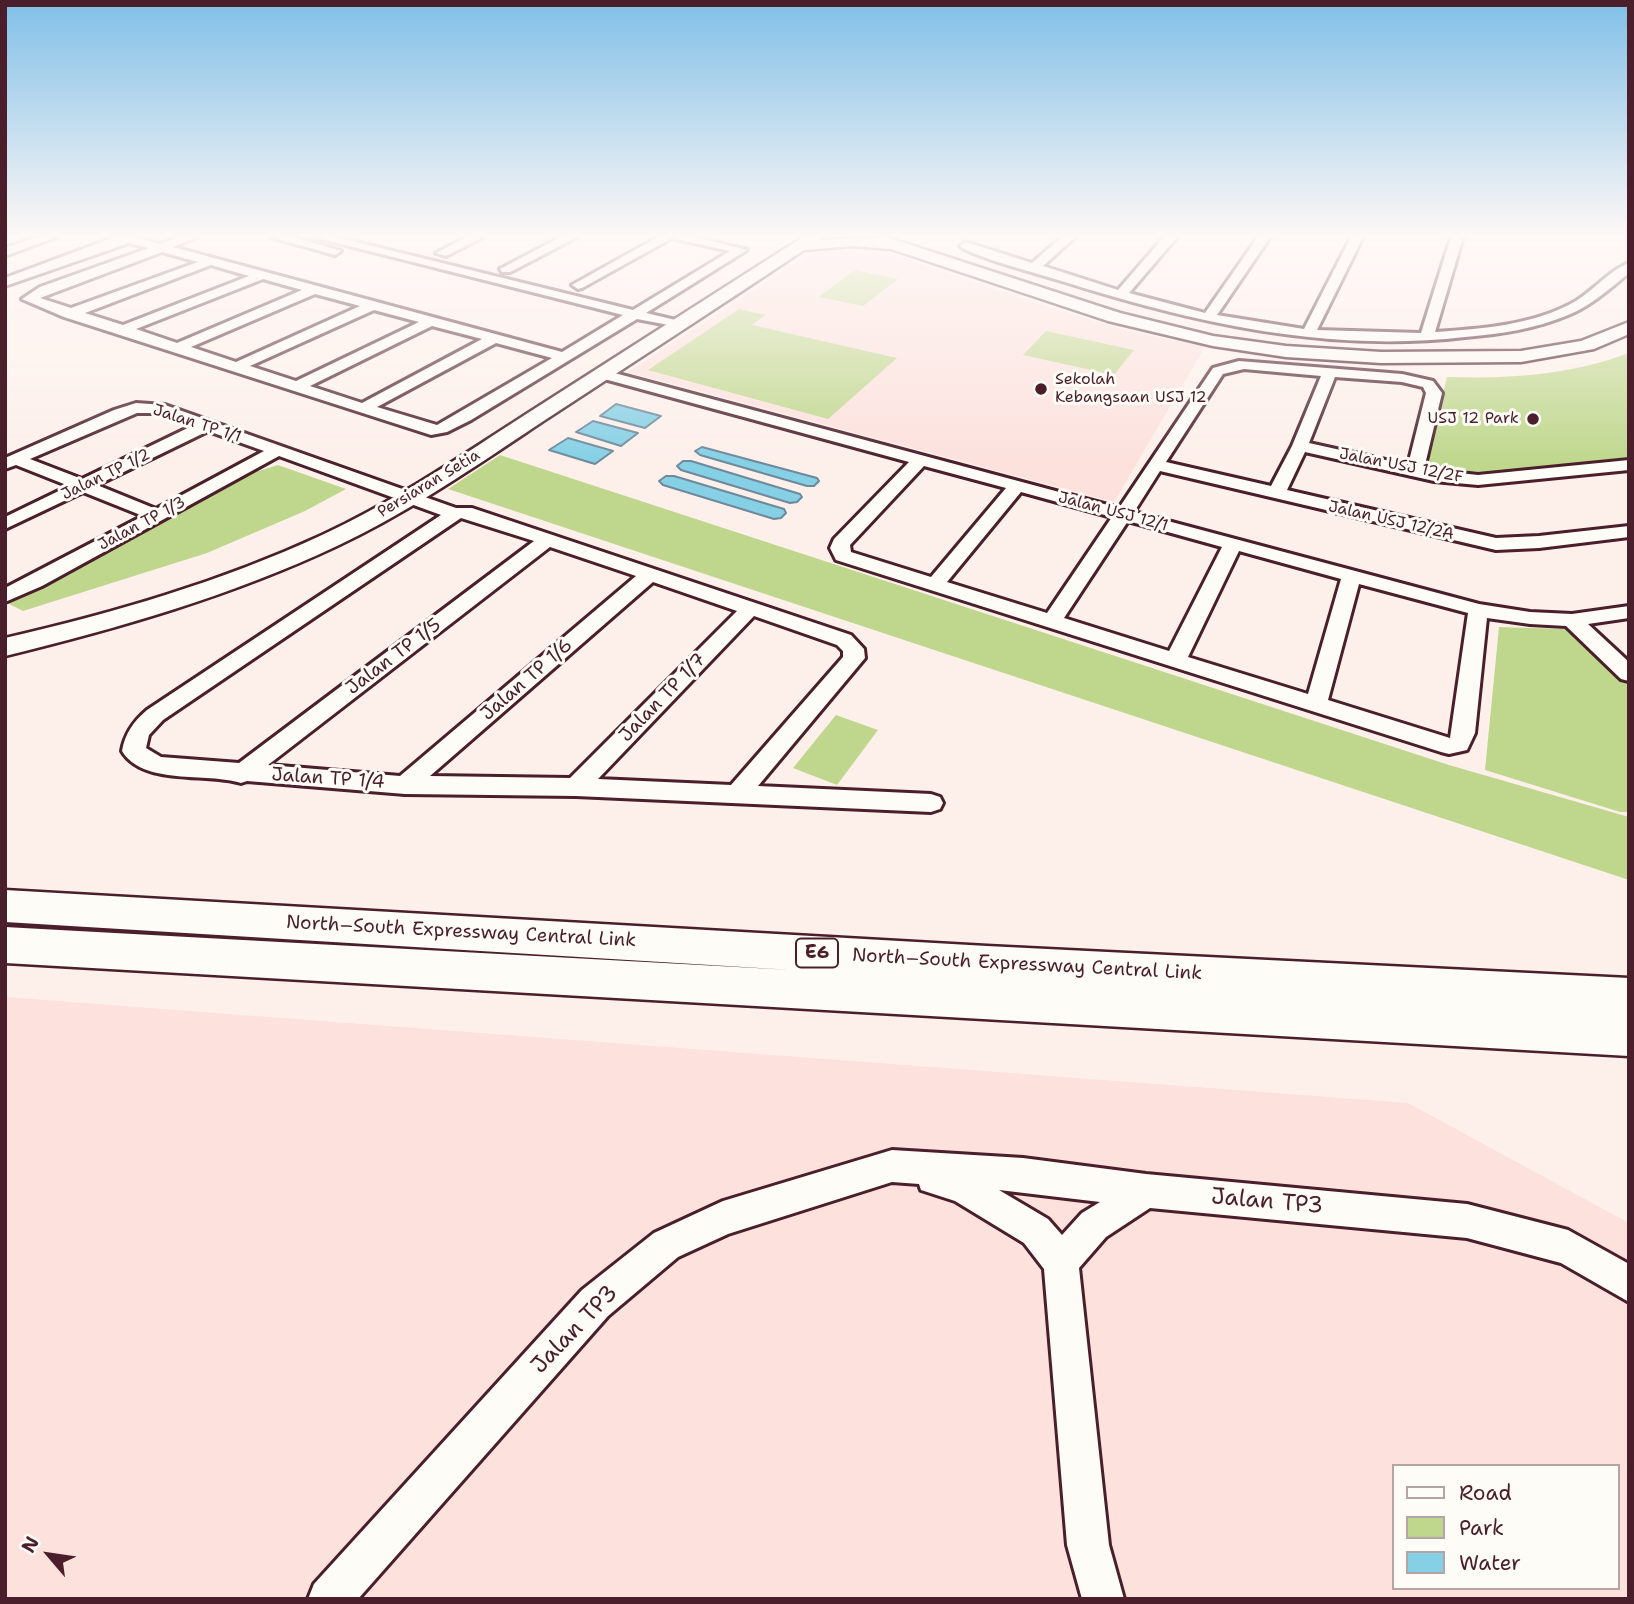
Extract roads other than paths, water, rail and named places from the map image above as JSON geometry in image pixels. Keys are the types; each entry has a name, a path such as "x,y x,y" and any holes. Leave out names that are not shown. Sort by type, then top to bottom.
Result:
{"highway":[{"name":"North–South Expressway Central Link","path":"5,906 987,964 1629,997"},
{"name":"North–South Expressway Central Link","path":"5,945 1629,1036"}],"main road":[{"name":"Persiaran Setia","path":"5,647 167,604 229,582 331,539 582,368 672,312"},
{"path":"1108,312 1162,330 1262,349 1491,358 1541,354 1595,342 1629,327"},
{"path":"1148,312 1185,325 1263,340 1369,353 1520,343 1564,334 1594,323"},
{"name":"Persiaran Setia","path":"5,628 124,599 182,581 400,494"}],"street":[{"path":"62,312 431,430 582,368 628,318"},
{"path":"69,314 75,312"},
{"path":"123,330 169,312"},
{"path":"177,348 262,312"},
{"path":"236,367 358,312"},
{"name":"Jalan USJ 12/1","path":"398,312 494,338 582,368 1478,610 1530,618 1572,620 1629,612"},
{"path":"601,312 628,318 665,316 670,312"},
{"path":"605,312 628,318 665,316"},
{"path":"657,312 665,316"},
{"path":"1190,312 1309,332 1366,337 1426,337 1501,329 1562,312"},
{"path":"1209,317 1213,312"},
{"path":"1309,332 1319,312"},
{"path":"1426,337 1434,312"},
{"path":"296,387 431,321"},
{"path":"362,409 494,338"},
{"path":"1051,623 1218,371 1230,366 1250,365 1411,379 1428,384 1434,393 1415,471"},
{"path":"1276,494 1300,446 1330,372"},
{"name":"Jalan TP 1/1","path":"11,461 104,419 136,408 160,408 400,494"},
{"name":"Jalan TP 1/2","path":"5,524 207,425"},
{"name":"Jalan USJ 12/2F","path":"1300,446 1454,479 1503,480 1629,465"},
{"name":"Jalan TP 1/3","path":"5,596 278,450"},
{"path":"920,460 841,543 840,552 849,560 1449,746 1459,744 1464,733 1478,610"},
{"path":"11,461 84,486 158,516"},
{"name":"Jalan USJ 12/2A","path":"1157,465 1496,544 1539,542 1629,531"},
{"path":"934,586 1017,486"},
{"path":"400,494 455,514 466,512 844,640 853,649 854,658 736,796"},
{"name":"Jalan TP 1/4","path":"455,514 155,715 142,727 135,740 134,751 143,759 158,765 242,774 405,785 576,787 931,803"},
{"name":"Jalan TP 1/5","path":"242,774 547,540"},
{"path":"1175,661 1233,544"},
{"name":"Jalan TP 1/6","path":"405,785 649,575"},
{"path":"1316,705 1352,576"},
{"name":"Jalan TP 1/7","path":"576,787 750,609"},
{"path":"1572,620 1629,674"},
{"path":"892,1166 962,1187 995,1205 1036,1231 1061,1262 1088,1545 1103,1599"},
{"name":"Jalan TP3","path":"329,1599 595,1303 666,1245 723,1218 892,1166 1023,1175 1146,1191 1467,1221 1568,1247 1629,1284"},
{"path":"1061,1262 1094,1225 1146,1191"}],"water":[{"path":"616,404 661,416 645,428 600,416"},
{"path":"593,421 638,433 621,446 576,432"},
{"path":"568,438 613,451 595,464 549,450"},
{"path":"702,447 817,478 819,481 814,486 807,486 700,455 695,451"},
{"path":"683,461 691,461 800,494 802,497 797,502 790,503 681,470 677,466"},
{"path":"666,476 674,476 784,509 786,513 781,518 774,519 663,485 659,481"}],"place":[{"name":"Sekolah Kebangsaan USJ 12","path":"1041,389"},
{"name":"USJ 12 Park","path":"1533,419"}]}
